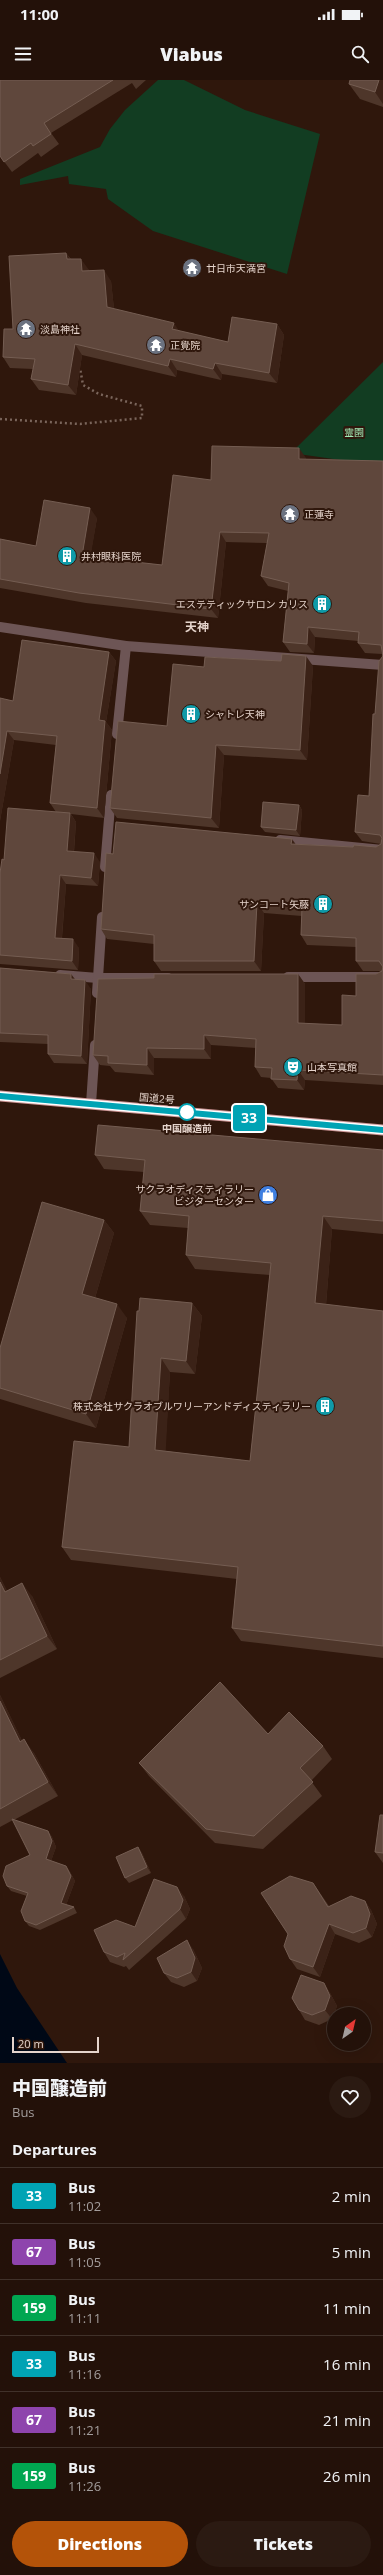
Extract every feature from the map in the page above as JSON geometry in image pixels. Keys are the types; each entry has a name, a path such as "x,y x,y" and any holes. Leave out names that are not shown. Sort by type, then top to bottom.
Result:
{"highway":[{"name":"国道2号","path":"0,1096 383,1130"}],"street":[{"path":"0,627 126,646 383,665"},
{"path":"116,746 126,646"},
{"path":"104,879 113,824 112,785"},
{"path":"265,839 383,850"},
{"path":"97,1001 102,909"},
{"path":"46,974 98,978 177,978"},
{"path":"280,977 383,977"},
{"path":"91,1104 96,1032"}],"path":[{"path":"0,419 80,424 142,418 142,406 99,394 83,385 80,368"}],"green space":[{"path":"158,80 184,80 245,110 320,134 287,274 153,231 108,199 106,189 69,184 68,176 20,185 20,179 100,147 110,129 125,110"},
{"name":"霊園","path":"383,362 383,466 291,453"}],"shaded area":[{"path":"0,1954 17,1988 67,2063 0,2063"}],"building":[{"path":"0,80 113,80 44,123 51,134 33,146 31,143 4,162 0,156"},
{"path":"350,80 379,80 375,92 349,84"},
{"path":"66,253 67,259 81,259 82,271 104,270 107,307 174,323 172,329 228,342 232,317 277,324 269,373 215,363 213,369 170,359 168,366 75,344 68,385 31,379 35,359 3,357 4,329 13,329 9,256"},
{"path":"212,446 299,448 299,459 383,461 383,656 381,645 358,643 359,632 308,627 307,644 283,642 289,583 261,576 269,533 220,532 211,609 79,593 0,579 0,539 36,546 44,500 90,508 82,556 162,565 173,475 211,480"},
{"path":"22,640 109,652 99,720 105,721 97,808 50,803 57,736 7,731 0,774 0,698 13,701"},
{"path":"282,654 306,656 300,750 216,745 211,818 110,808 118,721 167,726 173,664 204,667 205,657 281,661"},
{"path":"383,656 383,967 379,961 356,961 356,938 301,935 302,907 257,903 254,961 154,961 154,935 101,929 106,853 113,854 116,822 292,839 291,844 353,847 354,845 376,847 381,844 382,838 380,835 355,832 358,795 369,796 373,714 375,714 379,661"},
{"path":"263,802 299,805 296,830 261,827"},
{"path":"8,808 70,813 67,851 94,853 91,878 60,875 55,938 73,939 72,961 0,955 0,873 2,859 4,860"},
{"path":"383,967 383,1075 298,1070 297,1080 271,1079 272,1068 255,1067 256,1039 204,1035 204,1049 147,1048 147,1065 108,1063 108,1056 93,1055 98,979 154,978 154,974 298,974 298,1023 342,1025 342,995 356,996 356,974 376,974 382,971"},
{"path":"0,968 71,974 71,979 85,980 81,1056 48,1054 48,1035 0,1033"},
{"path":"98,1125 383,1150 383,1221 323,1216 315,1303 383,1311 383,1646 232,1628 238,1567 62,1547 74,1441 129,1447 137,1311 139,1311 140,1298 192,1303 186,1361 161,1358 155,1450 250,1461 271,1263 186,1255 189,1216 140,1211 145,1160 95,1155"},
{"path":"42,1202 104,1220 82,1294 117,1304 86,1414 0,1388 0,1348"},
{"path":"0,1582 5,1592 22,1583 47,1636 0,1660"},
{"path":"220,1682 268,1734 289,1712 323,1746 300,1768 313,1782 254,1836 206,1829 139,1763"},
{"path":"0,1701 20,1742 24,1739 48,1782 0,1809"},
{"path":"380,1815 383,1815 383,1853 375,1852"},
{"path":"12,1819 48,1831 52,1841 46,1859 66,1866 71,1876 61,1903 74,1907 36,1925 25,1921 21,1911 28,1893 7,1886 3,1876 6,1866 30,1855"},
{"path":"138,1847 147,1867 125,1878 116,1857"},
{"path":"290,1876 313,1883 328,1907 351,1896 365,1901 370,1914 366,1928 353,1933 329,1924 313,1967 290,1959 284,1946 288,1934 261,1893"},
{"path":"154,1879 177,1887 183,1900 180,1909 123,1960 125,1953 117,1957 104,1952 94,1930 116,1920 135,1927"},
{"path":"187,1940 195,1958 191,1972 177,1978 164,1973 157,1958"},
{"path":"301,1975 324,1983 330,1996 325,2010 312,2015 299,2010 292,1998"}],"bus line":[{"name":"33","path":"0,1096 383,1130"}],"place":[{"name":"廿日市天満宮","path":"192,268"},
{"name":"淡島神社","path":"26,329"},
{"name":"正覺院","path":"156,345"},
{"name":"正蓮寺","path":"290,514"},
{"name":"井村眼科医院","path":"67,556"},
{"name":"エステティックサロン カリス","path":"322,604"},
{"name":"シャトレ天神","path":"191,714"},
{"name":"サンコート矢藤","path":"323,904"},
{"name":"山本写真館","path":"293,1067"},
{"name":"中国醸造前","path":"187,1112"},
{"name":"サクラオディスティラリー ビジターセンター","path":"268,1195"},
{"name":"株式会社サクラオブルワリーアンドディスティラリー","path":"325,1406"}],"district":[{"name":"天神","path":"197,627"}]}
